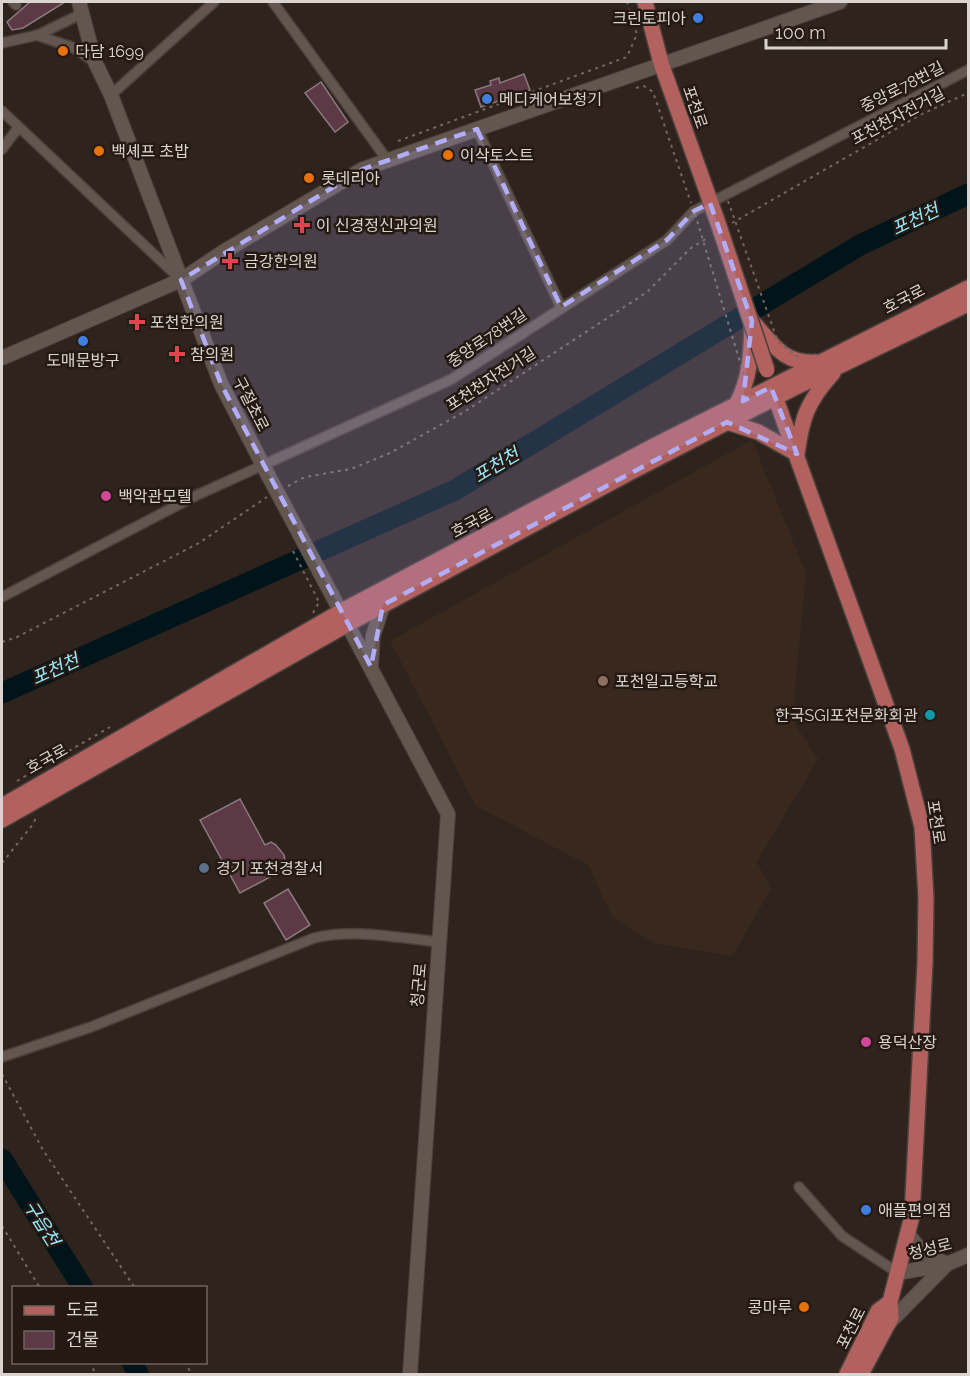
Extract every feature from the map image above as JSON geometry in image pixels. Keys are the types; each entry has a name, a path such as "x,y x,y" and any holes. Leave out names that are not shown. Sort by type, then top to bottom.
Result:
{"main road":[{"name":"포천로","path":"645,2 661,63 710,202 723,224 774,392 902,749 922,827 926,898 925,963 912,1216 890,1302 891,1318 861,1374"},
{"name":"호국로","path":"2,806 42,796 344,618 383,605 728,422 820,362 969,288"},
{"name":"호국로","path":"2,820 23,800 344,618 735,405 838,367 969,304"},
{"path":"735,405 751,364 752,321"},
{"path":"752,321 781,353 798,363 820,362"},
{"path":"728,422 758,432 797,454 801,419 818,390 838,367"},
{"name":"포천로","path":"847,1374 878,1311 890,1302"}],"street":[{"path":"111,95 214,2"},
{"path":"273,2 388,161"},
{"path":"2,356 181,280 223,252 363,170 661,63 840,2"},
{"path":"2,43 36,35 81,7"},
{"name":"구절초로","path":"81,7 95,62 111,95 222,384 326,599"},
{"path":"36,35 72,47 95,62"},
{"name":"중앙로78번길","path":"2,597 186,501 266,471 453,379 667,240 694,213 710,202 969,70"},
{"path":"2,111 181,280"},
{"path":"2,149 18,128"},
{"path":"477,129 561,307"},
{"path":"326,599 344,618"},
{"path":"371,668 373,636 383,605"},
{"name":"청군로","path":"344,618 448,814 410,1374"},
{"path":"2,1057 91,1027 314,938 332,933 440,942"},
{"path":"799,1187 843,1236 898,1273"},
{"path":"888,1324 947,1264 922,1252 909,1233"},
{"name":"청성로","path":"898,1273 947,1264 969,1255"}],"path":[{"path":"398,141 627,57 637,34 627,2"},
{"path":"634,88 644,86 652,92 694,213 745,380"},
{"name":"포천천자전거길","path":"723,224 910,121 969,93"},
{"path":"728,201 778,342 798,357"},
{"name":"포천천자전거길","path":"286,487 305,477 351,469 390,453 464,412 648,292 691,248 710,237"},
{"path":"2,642 17,637 199,543 248,508 277,492"},
{"path":"311,616 326,599"},
{"path":"2,863 34,823 42,796"},
{"path":"2,1074 44,1150 134,1286"},
{"path":"2,1226 39,1286"}],"highlighted area":[{"path":"477,129 561,307 667,240 694,211 710,203 752,321 743,401 771,387 797,454 727,422 383,605 371,667 221,384 181,280 363,169"}],"shaded area":[{"name":"포천일고등학교","path":"752,440 806,574 792,720 818,759 757,862 771,889 732,956 654,943 612,916 588,865 476,806 390,641"}],"building":[{"path":"30,2 65,2 23,28 12,30 7,22"},
{"path":"524,74 530,90 481,107 475,90 491,85 490,81 499,78 500,83"},
{"path":"321,82 348,122 335,132 305,93"},
{"path":"240,799 265,845 271,842 276,845 284,855 286,864 285,869 240,893 200,820"},
{"path":"288,889 310,925 286,940 264,903"}],"waterway":[{"name":"포천천","path":"2,693 455,490 860,245 968,194"},
{"name":"구읍천","path":"2,1159 82,1286"},
{"name":"구읍천","path":"133,1364 138,1374"}],"place":[{"name":"크린토피아","path":"698,18"},
{"name":"다담 1699","path":"63,51"},
{"name":"메디케어보청기","path":"487,99"},
{"name":"백셰프 초밥","path":"99,151"},
{"name":"이삭토스트","path":"448,155"},
{"name":"롯데리아","path":"309,178"},
{"name":"이 신경정신과의원","path":"302,225"},
{"name":"금강한의원","path":"230,261"},
{"name":"포천한의원","path":"137,322"},
{"name":"도매문방구","path":"83,341"},
{"name":"참의원","path":"177,354"},
{"name":"백악관모텔","path":"106,496"},
{"name":"포천일고등학교","path":"603,681"},
{"name":"한국SGI포천문화회관","path":"930,715"},
{"name":"경기 포천경찰서","path":"204,868"},
{"name":"용덕산장","path":"866,1042"},
{"name":"애플편의점","path":"866,1210"},
{"name":"콩마루","path":"804,1307"}]}
